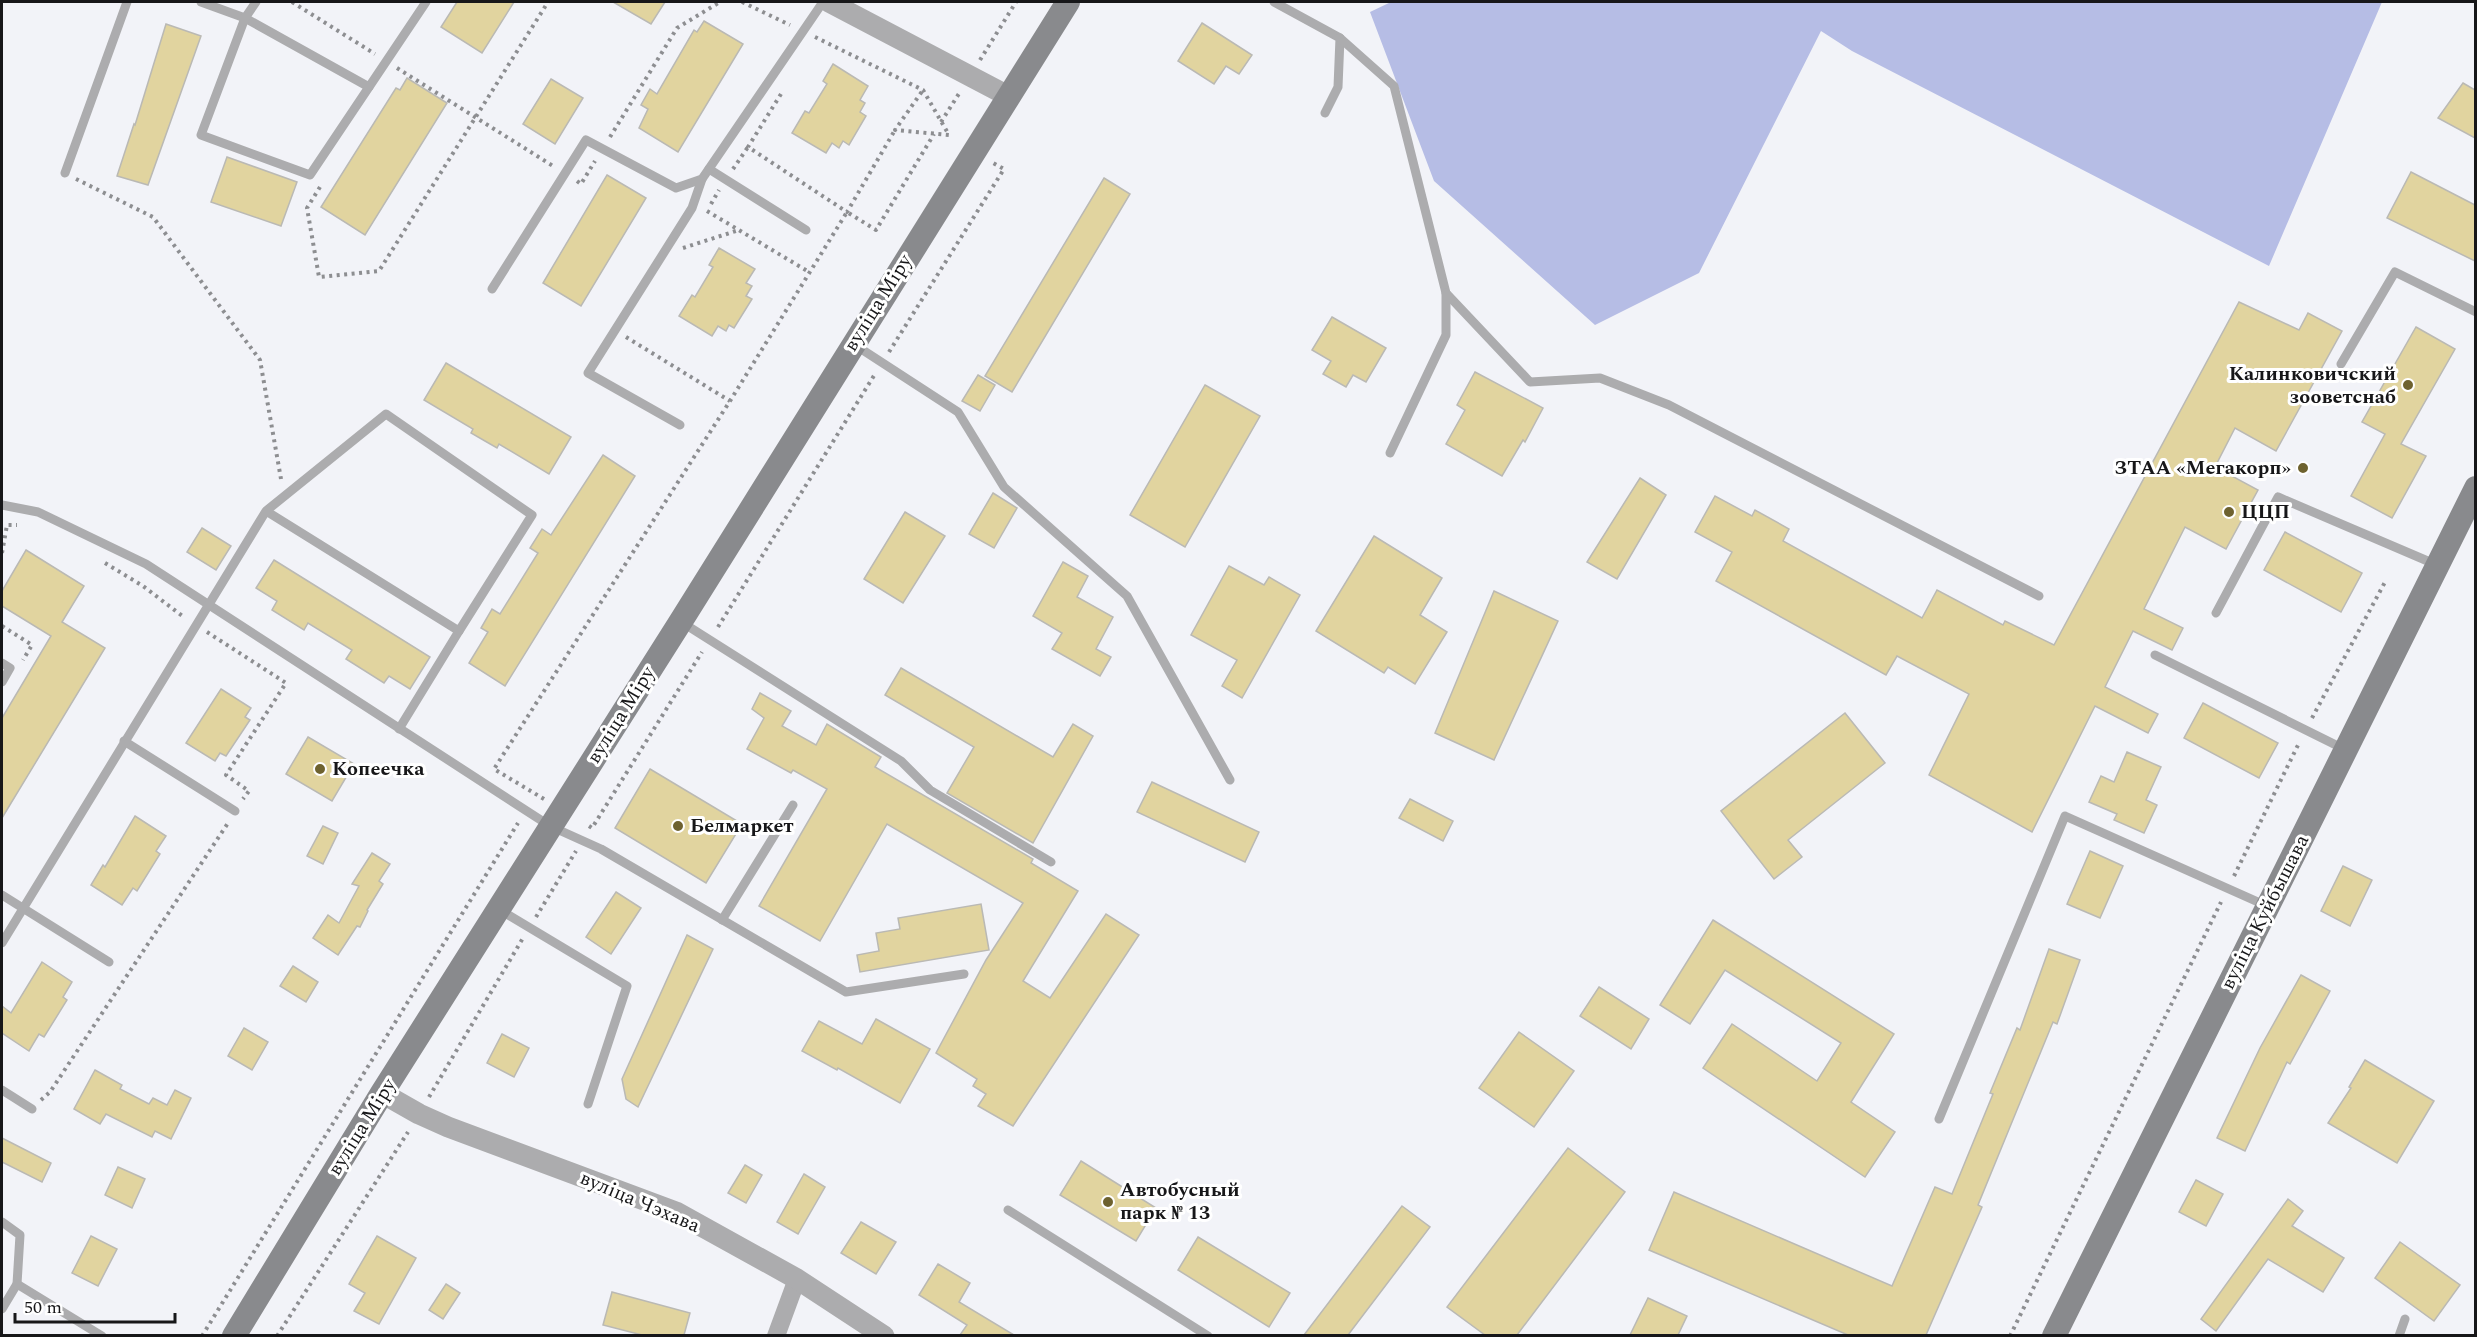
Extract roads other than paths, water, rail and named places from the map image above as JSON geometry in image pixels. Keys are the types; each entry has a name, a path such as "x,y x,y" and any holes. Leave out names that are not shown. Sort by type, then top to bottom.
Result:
{"main road":[{"name":"вуліца Міру","path":"234,1335 382,1093 681,621 1068,2"},
{"name":"вуліца Куйбышава","path":"2054,1335 2475,488"}],"street":[{"path":"829,2 1008,96"},
{"name":"вуліца Чэхава","path":"382,1093 419,1114 676,1212 797,1280 885,1335"},
{"path":"776,1335 797,1280"}],"lane":[{"path":"65,173 127,2"},
{"path":"201,2 245,18 369,87"},
{"path":"256,2 245,18 201,135 310,175 426,2"},
{"path":"680,425 588,373 692,208 702,179 823,2"},
{"path":"1274,2 1340,38 1394,86 1446,293 1446,335 1390,453"},
{"path":"1325,113 1338,87 1340,38"},
{"path":"492,289 586,140 676,188 702,179"},
{"path":"709,169 806,230"},
{"path":"2341,364 2395,272 2475,312"},
{"path":"1446,293 1530,382 1600,378 1669,405 2039,596"},
{"path":"853,344 958,412 1004,487 1126,596 1230,780"},
{"path":"2,943 266,511 386,414 532,515 399,729"},
{"path":"2216,613 2278,498 2437,565"},
{"path":"2,505 38,512 146,564 550,826 602,849 846,992 964,974"},
{"path":"266,511 459,631"},
{"path":"681,621 901,761 930,790 1051,862"},
{"path":"2155,655 2346,750"},
{"path":"2,663 10,668 2,682"},
{"path":"124,741 235,811"},
{"path":"722,920 793,806"},
{"path":"1939,1119 2065,816 2267,906"},
{"path":"2,896 109,962"},
{"path":"498,908 627,986 588,1104"},
{"path":"2,1090 32,1109"},
{"path":"1008,1209 1208,1335"},
{"path":"2,1222 20,1235 16,1284 2,1309"},
{"path":"16,1284 102,1335"},
{"path":"2399,1335 2405,1319"}],"place":[{"name":"Калинковичский зооветснаб","path":"2408,385"},
{"name":"ЗТАА «Мегакорп»","path":"2303,468"},
{"name":"ЦЦП","path":"2229,512"},
{"name":"Копеечка","path":"320,769"},
{"name":"Белмаркет","path":"678,826"},
{"name":"Автобусный парк № 13","path":"1108,1202"}]}
